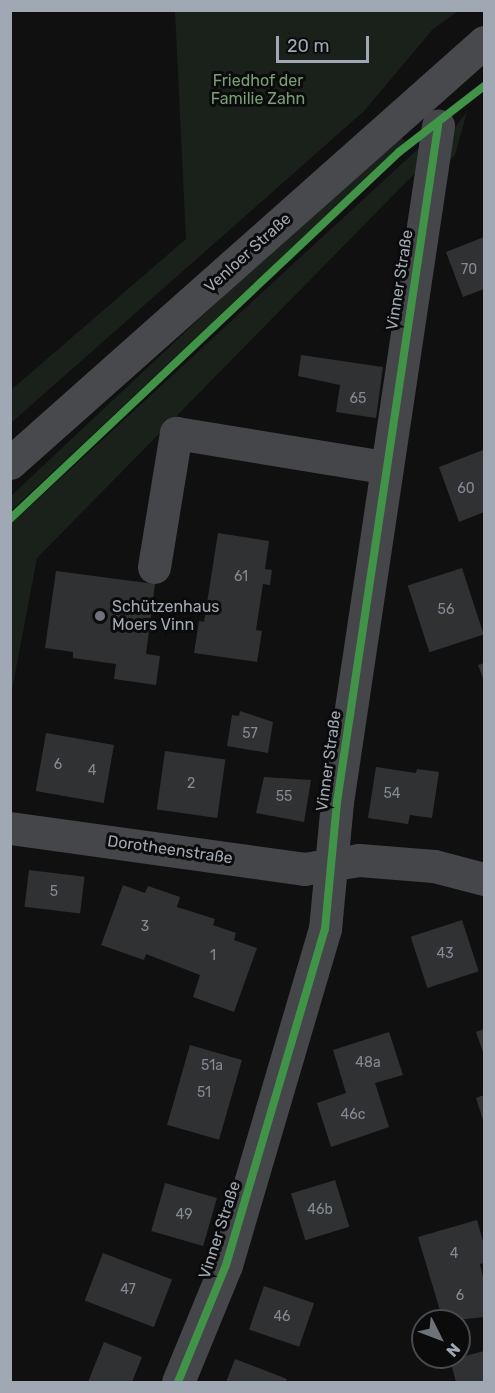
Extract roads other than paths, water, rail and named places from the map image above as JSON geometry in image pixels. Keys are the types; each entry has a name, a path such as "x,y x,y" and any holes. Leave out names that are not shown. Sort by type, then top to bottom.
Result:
{"main road":[{"name":"Venloer Straße","path":"10,463 484,42"}],"street":[{"name":"Vinner Straße","path":"178,1383 226,1265 325,929 330,865 384,467 438,126"},
{"path":"154,567 176,434 384,467"},
{"name":"Dorotheenstraße","path":"10,828 304,869 359,860 434,866 484,879"}],"place":[{"name":"Schützenhaus Moers Vinn","path":"100,616"}],"park label":[{"name":"Friedhof der Familie Zahn","path":"258,90"}]}
